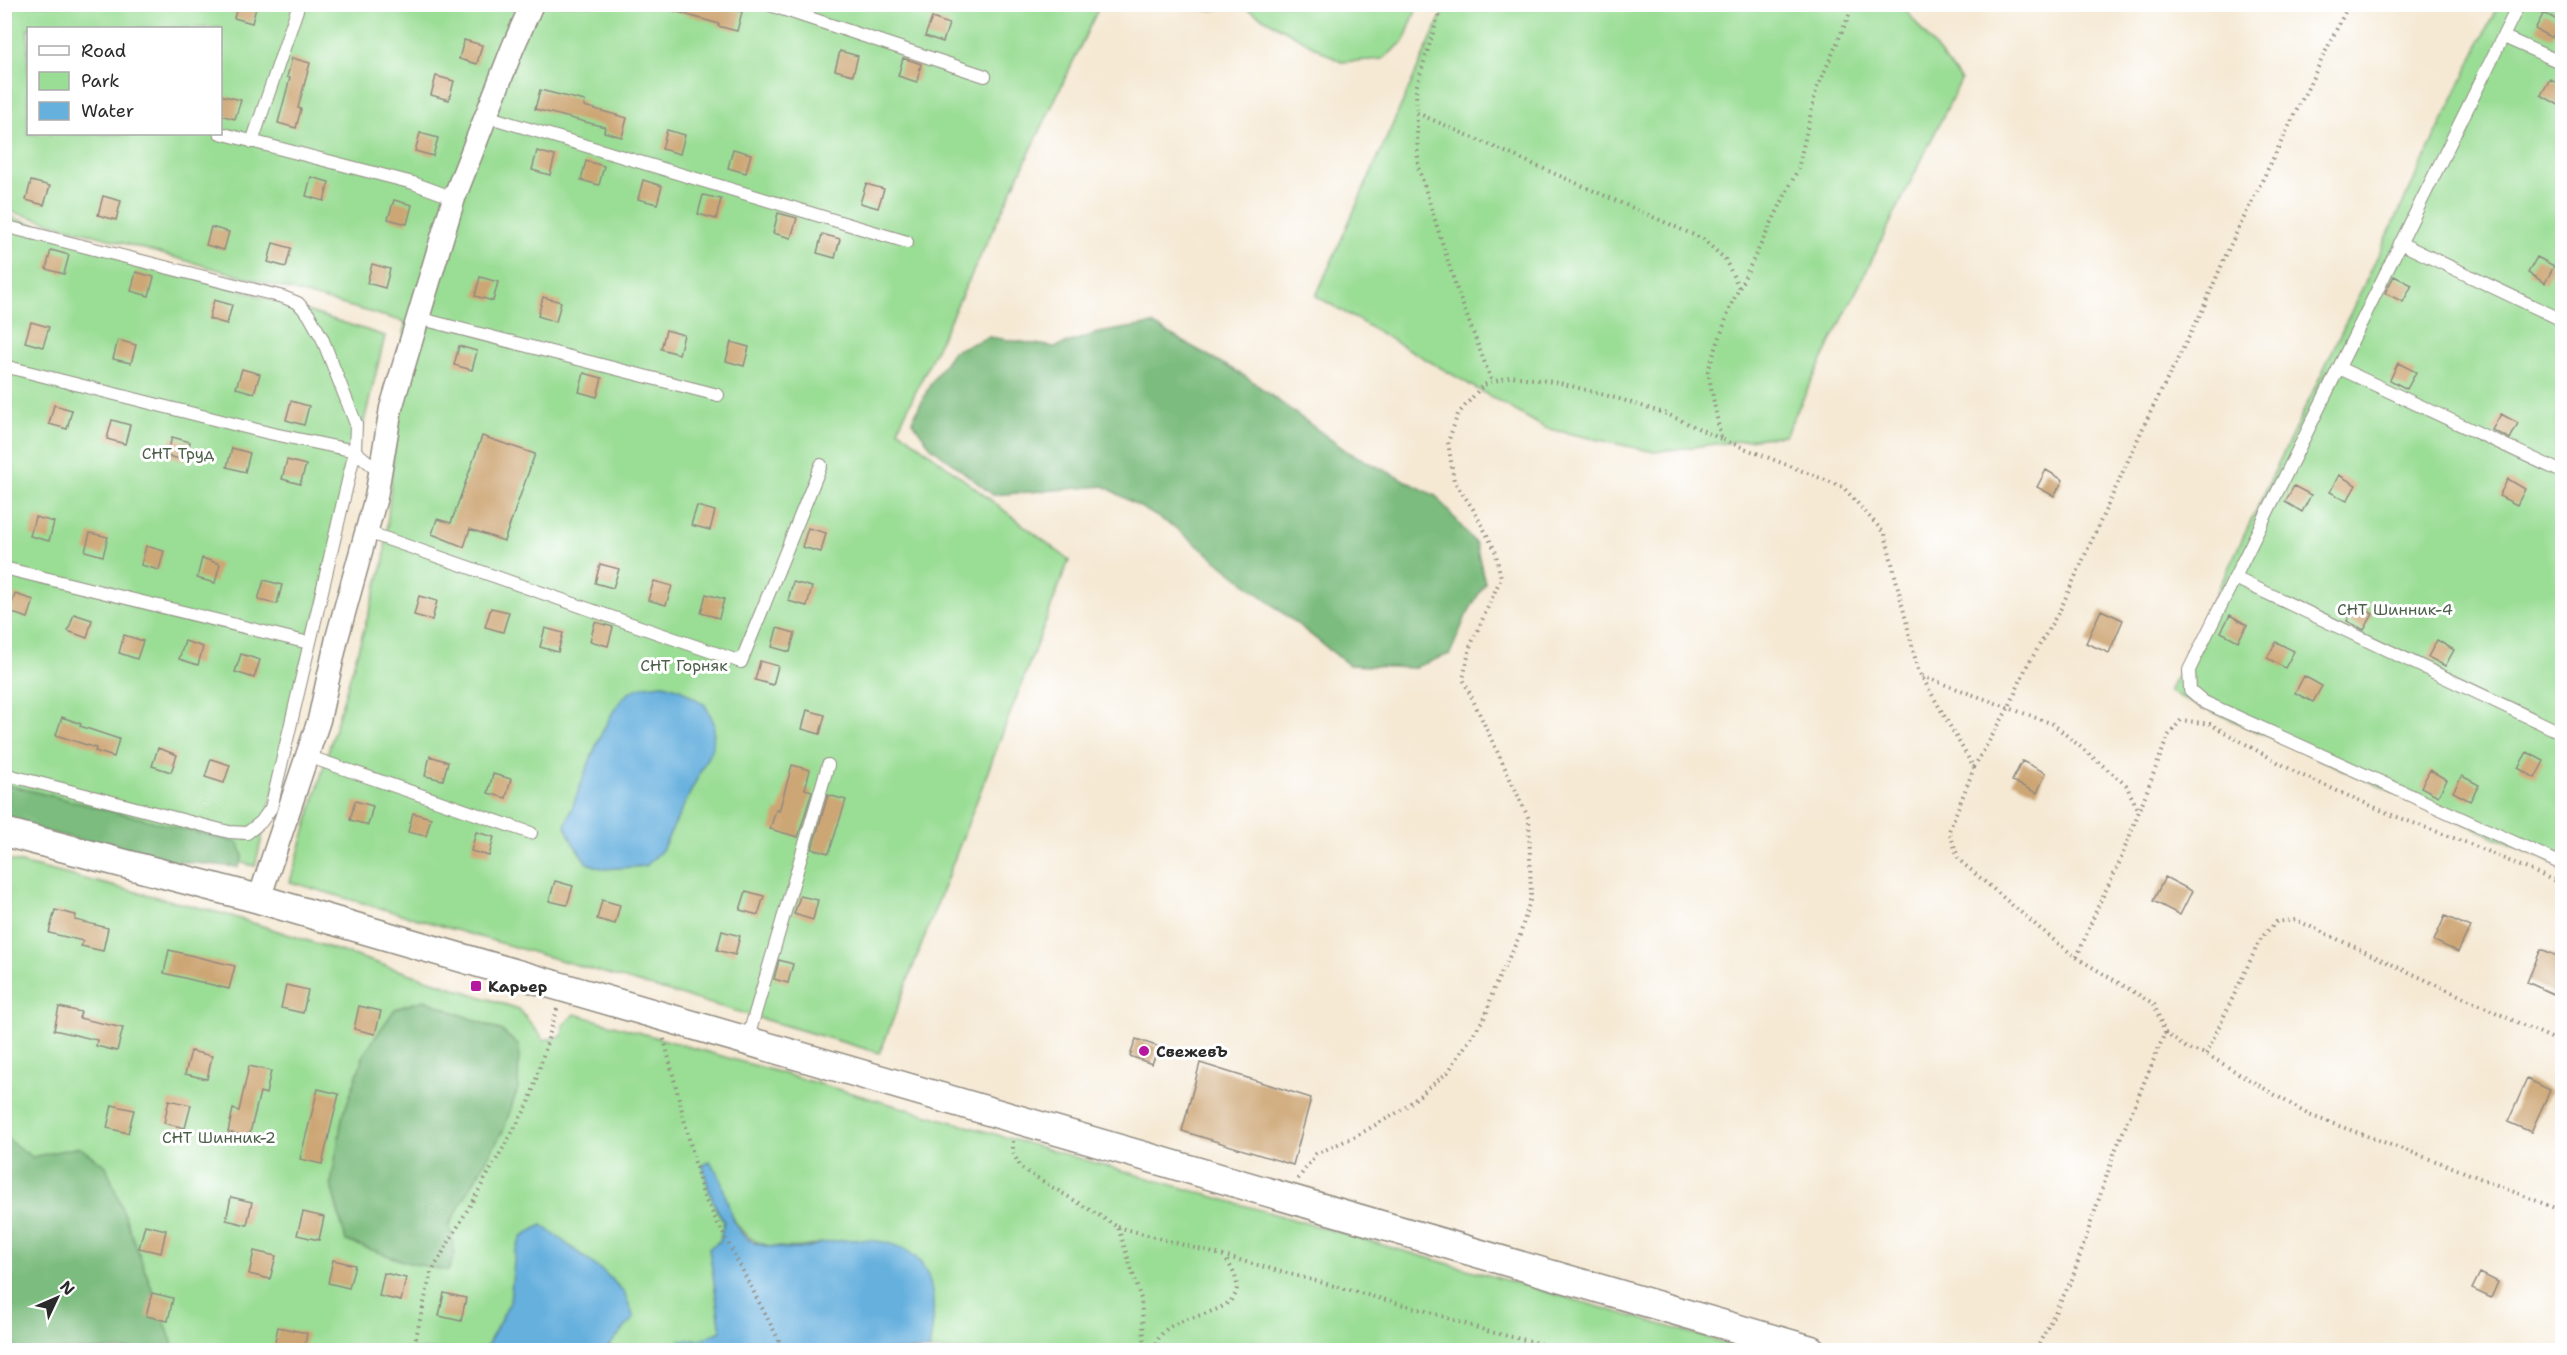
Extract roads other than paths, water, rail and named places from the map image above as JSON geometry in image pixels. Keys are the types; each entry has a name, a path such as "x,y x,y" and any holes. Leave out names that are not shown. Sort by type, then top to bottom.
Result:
{"street":[{"path":"259,899 319,720 337,639 368,532 381,473 391,408 454,198 532,4"},
{"path":"4,832 259,899 1811,1350"}],"lane":[{"path":"252,142 298,4"},
{"path":"766,4 985,76"},
{"path":"2519,4 2189,670 2190,690 2204,702 2562,864"},
{"path":"2504,37 2562,63"},
{"path":"486,117 907,242"},
{"path":"222,134 413,183 454,198"},
{"path":"4,226 283,297 298,303 309,315 322,338 356,424 355,451 271,808 261,822 247,833 229,832 4,774"},
{"path":"2400,243 2562,320"},
{"path":"418,318 718,395"},
{"path":"4,366 269,433 355,451 381,473"},
{"path":"2339,368 2562,472"},
{"path":"368,532 741,662 821,465"},
{"path":"4,568 309,643"},
{"path":"2235,578 2562,733"},
{"path":"307,756 531,833"},
{"path":"747,1041 828,765"}],"water":[{"path":"664,684 680,689 705,705 714,723 713,746 662,850 646,866 604,869 587,863 573,843 565,826 599,739 616,707 625,696 638,688"},
{"path":"710,1162 721,1181 736,1224 742,1234 751,1241 793,1249 821,1243 873,1240 889,1243 916,1258 925,1270 931,1287 933,1319 929,1350 674,1350 680,1340 702,1339 721,1331 709,1248 720,1241 724,1221 713,1201 706,1180 703,1165"},
{"path":"542,1225 605,1273 624,1292 634,1318 605,1350 482,1350 488,1344 510,1302 515,1253 522,1236"}],"place":[{"name":"Карьер","path":"476,986"},
{"name":"СвежевЪ","path":"1144,1051"}],"park label":[{"name":"СНТ Труд","path":"178,453"},
{"name":"СНТ Шинник-4","path":"2395,609"},
{"name":"СНТ Горняк","path":"684,665"},
{"name":"СНТ Шинник-2","path":"219,1137"}]}
